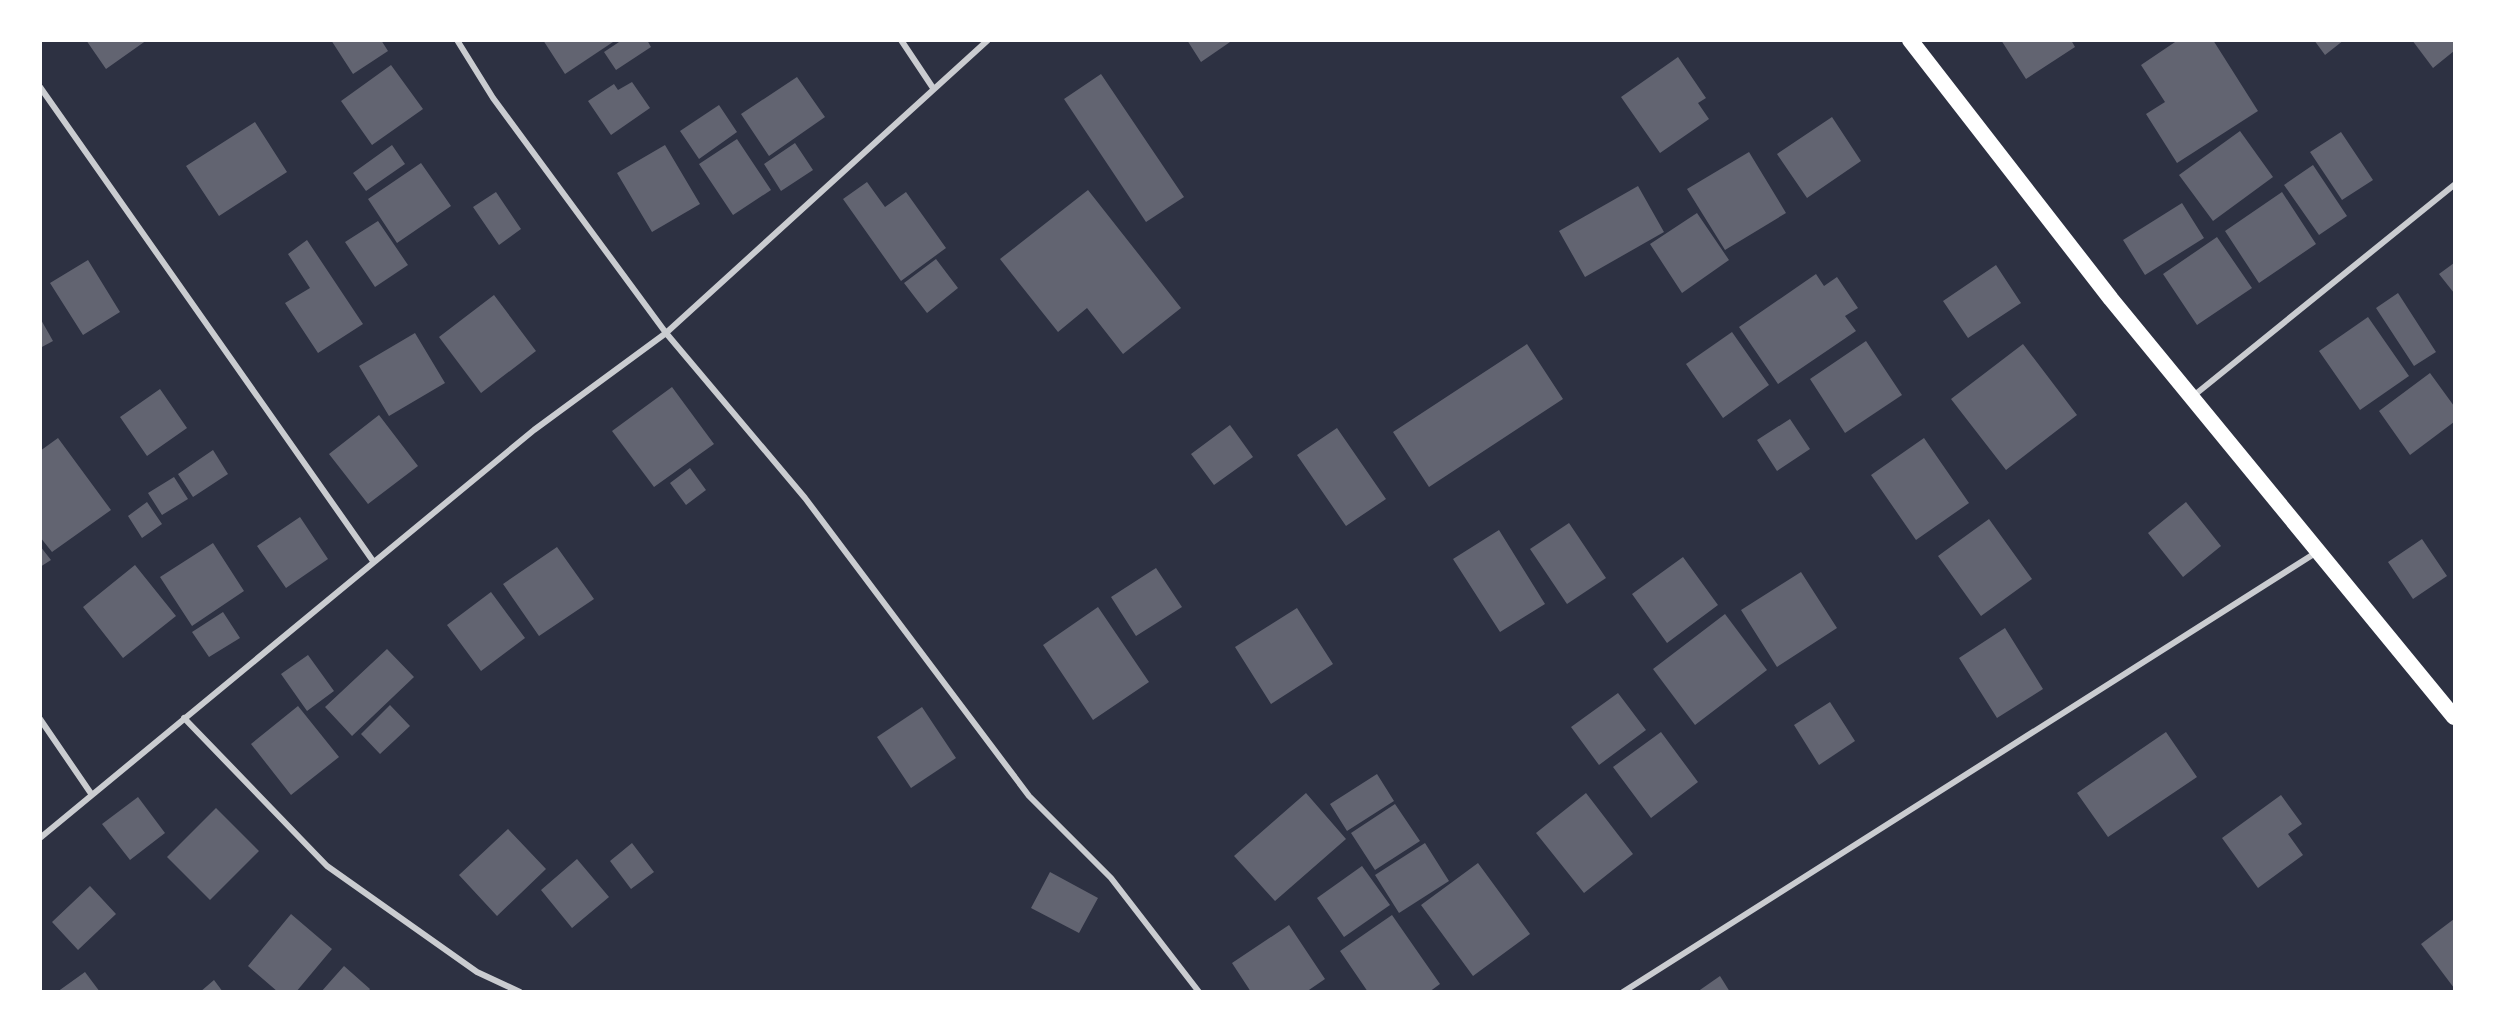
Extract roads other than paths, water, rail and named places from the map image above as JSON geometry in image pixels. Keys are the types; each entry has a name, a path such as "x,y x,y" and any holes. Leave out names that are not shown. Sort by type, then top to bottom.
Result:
{"highway":[{"path":"1910,40 2096,281 2454,717"}],"street":[{"path":"457,40 493,98 666,333 805,498 1029,796 1111,878 1199,992"},
{"path":"901,40 933,88"},
{"path":"40,838 534,430 666,333 988,40"},
{"path":"40,87 373,561"},
{"path":"2191,397 2454,185"},
{"path":"1623,992 2318,551"},
{"path":"184,718 327,867 477,972 520,992"},
{"path":"40,719 92,795"}]}
